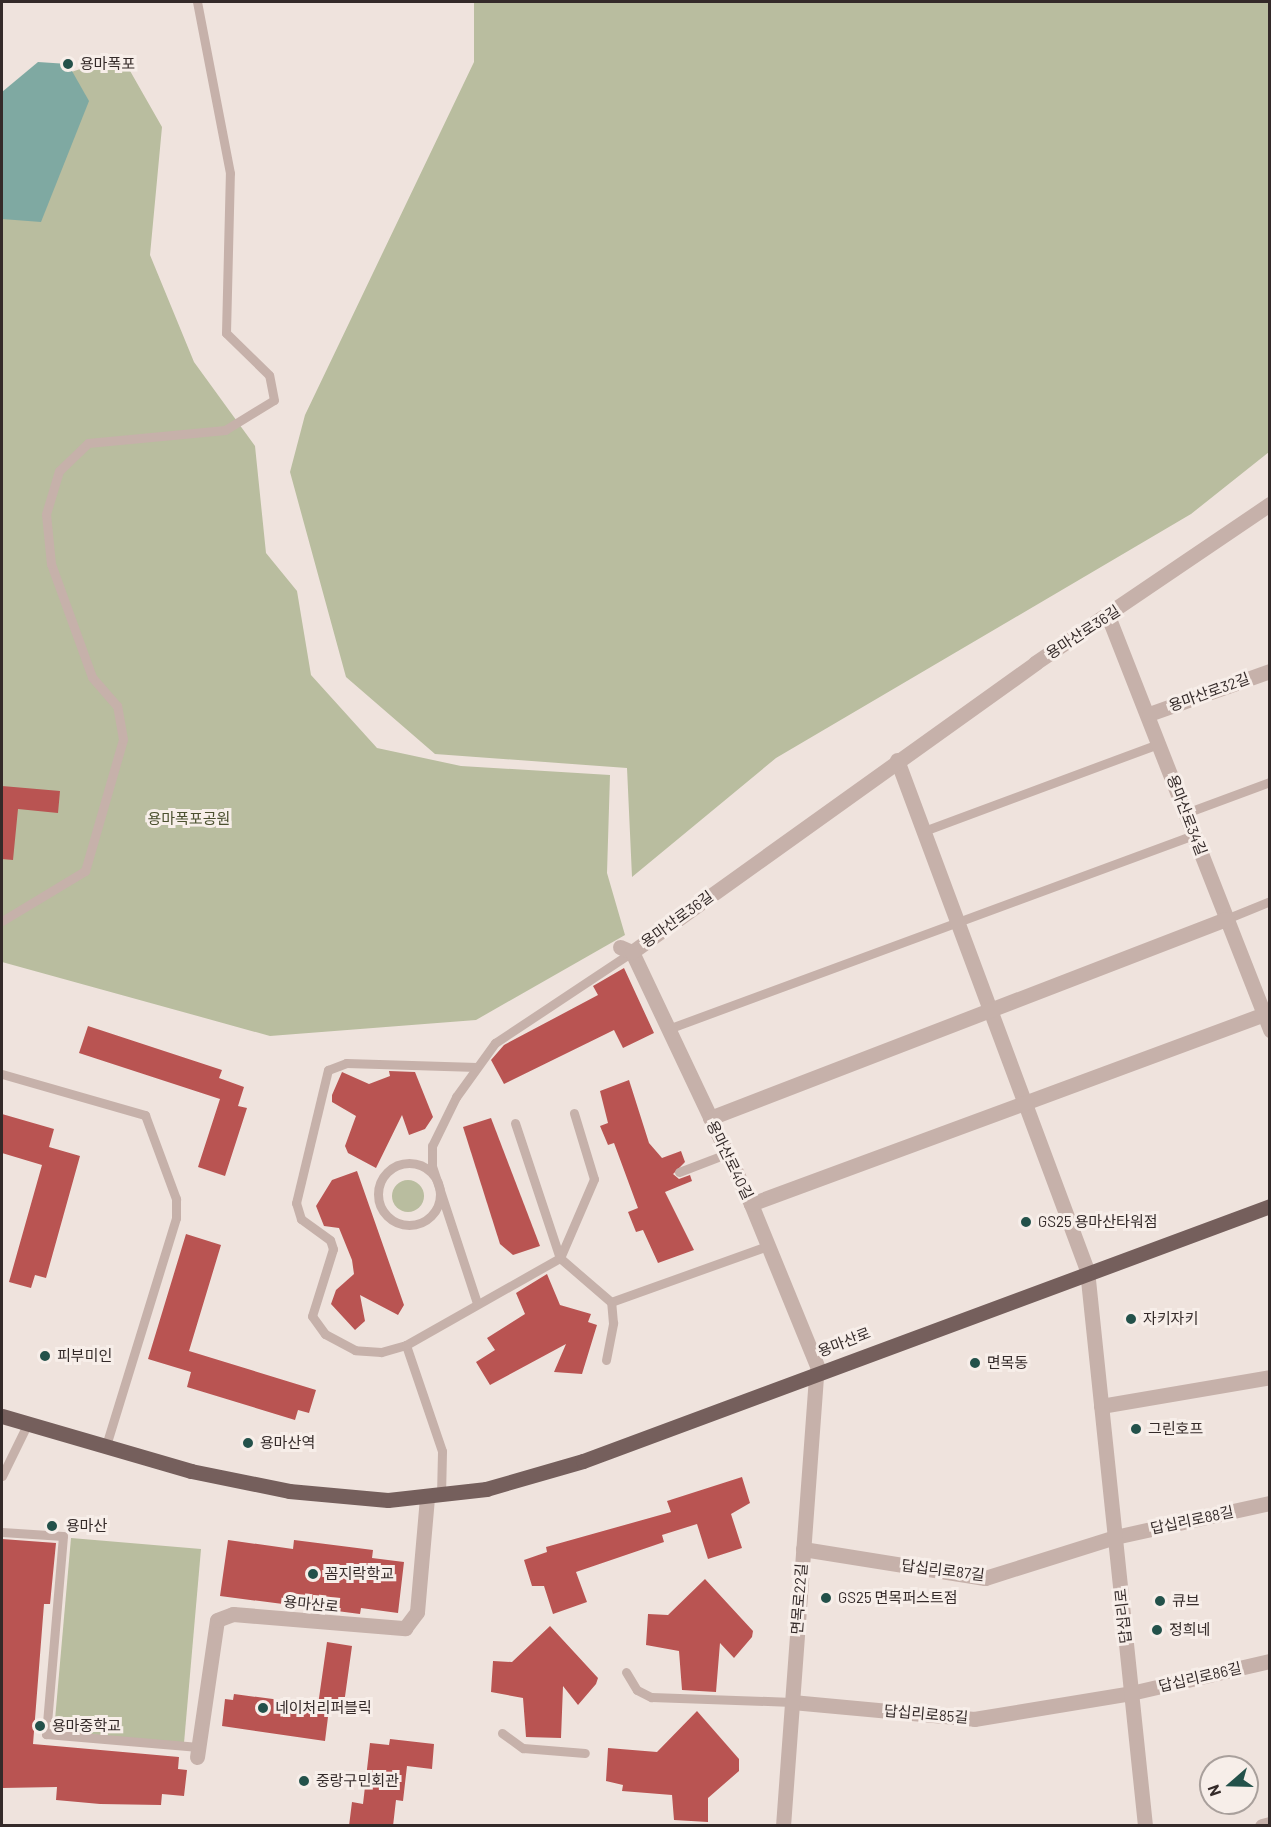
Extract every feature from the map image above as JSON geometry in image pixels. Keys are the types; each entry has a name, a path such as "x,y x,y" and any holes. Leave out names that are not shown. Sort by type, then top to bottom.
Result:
{"main road":[{"name":"용마산로","path":"2,1416 106,1446 289,1491 388,1500 434,1496 583,1461 1087,1270 1269,1206"}],"street":[{"name":"용마산로36길","path":"626,950 1269,504"},
{"name":"용마산로34길","path":"1108,616 1149,714 1226,919 1267,1013 1269,1029"},
{"name":"용마산로32길","path":"1149,714 1269,671"},
{"path":"897,760 1022,1102 1087,1270"},
{"path":"710,1118 1226,919"},
{"name":"용마산로40길","path":"626,950 668,1029 770,1245 817,1372"},
{"path":"751,1204 1267,1013"},
{"name":"답십리로","path":"1087,1270 1145,1826"},
{"name":"면목로22길","path":"783,1826 817,1372"},
{"path":"1101,1406 1269,1377"},
{"name":"용마산로","path":"198,1752 212,1631 222,1617 388,1630 410,1623 417,1612 434,1496"},
{"name":"답십리로88길","path":"1115,1537 1269,1503"},
{"name":"답십리로87길","path":"803,1549 985,1578 1115,1537"},
{"name":"답십리로86길","path":"1131,1693 1269,1661"},
{"name":"답십리로85길","path":"792,1702 974,1719 1131,1693"},
{"path":"1262,1826 1269,1824"}],"lane":[{"path":"2,921 85,871 123,740 117,706 92,677 51,564 46,514 59,471 88,443 225,430 274,400 269,375 226,333 230,172 197,2"},
{"path":"924,831 1160,743"},
{"path":"1186,813 1269,782"},
{"path":"668,1029 1194,835"},
{"path":"1226,919 1269,901"},
{"path":"477,1303 430,1158 432,1146 477,1067 504,1035 626,950"},
{"path":"477,1067 342,1063 327,1074 296,1203 301,1219 330,1240 333,1249 312,1316 325,1334 355,1350 381,1352 406,1345 560,1258 594,1179 574,1113"},
{"path":"2,1074 145,1115 176,1199 176,1218 106,1446"},
{"path":"515,1123 560,1258 611,1302 614,1323 606,1360"},
{"path":"679,1172 726,1154"},
{"path":"398,1165 427,1168 439,1185 434,1213 417,1224 389,1216 379,1198 382,1178 398,1165"},
{"path":"611,1302 770,1245"},
{"path":"406,1345 442,1451 434,1496"},
{"path":"2,1476 28,1423"},
{"path":"2,1532 63,1536 46,1734 198,1752"},
{"path":"626,1672 637,1689 651,1697 792,1702"},
{"path":"502,1733 523,1748 585,1753"}],"green space":[{"path":"474,2 1269,2 1269,452 1191,514 776,758 632,877 627,768 435,754 346,677 290,472 305,415 474,62"},
{"name":"용마폭포공원","path":"121,55 162,127 150,255 194,362 255,446 266,553 297,591 311,675 377,748 461,766 610,775 607,873 625,935 476,1020 270,1036 2,962 2,107 16,91"},
{"path":"408,1180 420,1184 424,1196 420,1208 408,1212 396,1208 392,1196 396,1184"},
{"path":"71,1538 201,1549 184,1743 54,1731"}],"water":[{"path":"38,62 68,64 89,101 41,222 2,219 2,92"}],"building":[{"path":"2,786 60,791 58,813 18,809 13,860 2,859"},
{"path":"624,968 654,1033 623,1048 614,1030 504,1084 491,1060 504,1045 598,995 593,986"},
{"path":"88,1026 222,1070 219,1078 244,1087 238,1106 247,1108 225,1176 198,1167 220,1099 79,1053"},
{"path":"389,1071 415,1072 433,1117 425,1129 409,1135 402,1115 376,1168 348,1153 345,1146 356,1116 332,1102 332,1095 342,1072 369,1084 390,1076"},
{"path":"629,1080 649,1143 662,1158 681,1151 685,1162 673,1174 679,1179 690,1175 692,1181 665,1192 694,1250 658,1263 643,1230 636,1232 628,1212 638,1208 614,1143 608,1145 600,1126 608,1123 600,1091"},
{"path":"2,1114 54,1129 49,1147 80,1156 46,1278 35,1275 31,1288 9,1282 42,1165 2,1153"},
{"path":"491,1118 540,1246 513,1255 500,1244 463,1127"},
{"path":"357,1171 404,1305 398,1315 360,1295 365,1321 355,1330 331,1304 336,1290 354,1274 352,1260 339,1228 324,1226 316,1206 332,1180"},
{"path":"186,1234 221,1245 189,1351 316,1390 309,1413 298,1410 295,1420 187,1387 191,1372 148,1359"},
{"path":"547,1274 560,1305 591,1314 588,1322 597,1325 582,1374 554,1372 566,1344 490,1385 476,1362 495,1350 487,1338 525,1314 516,1293"},
{"path":"742,1477 750,1503 731,1514 742,1548 708,1559 697,1524 662,1535 664,1542 576,1572 587,1602 553,1614 544,1586 532,1586 524,1560 547,1552 546,1547 671,1512 667,1501"},
{"path":"2,1539 56,1543 50,1604 44,1604 33,1744 179,1757 178,1769 187,1770 184,1796 162,1794 161,1805 100,1804 56,1800 57,1787 2,1788"},
{"name":"꼼지락학교","path":"228,1540 293,1549 294,1540 373,1550 372,1558 404,1562 398,1613 361,1608 360,1614 220,1596"},
{"path":"705,1579 753,1631 752,1637 734,1658 720,1643 716,1692 682,1690 679,1651 646,1645 648,1614 668,1615"},
{"path":"550,1626 598,1678 596,1684 578,1705 563,1686 561,1738 526,1737 523,1698 491,1692 493,1661 512,1662"},
{"path":"327,1642 352,1646 343,1711 329,1709 325,1741 222,1726 225,1699 233,1700 234,1694 318,1705"},
{"path":"697,1711 739,1759 739,1771 708,1798 708,1822 674,1820 672,1795 622,1791 623,1785 606,1781 608,1748 657,1752"},
{"path":"390,1739 434,1744 432,1769 407,1766 403,1801 396,1800 393,1826 349,1826 352,1802 363,1804 370,1743 389,1745"}],"place":[{"name":"용마폭포","path":"68,64"},
{"name":"GS25 용마산타워점","path":"1026,1222"},
{"name":"자키자키","path":"1131,1319"},
{"name":"피부미인","path":"45,1356"},
{"name":"면목동","path":"975,1363"},
{"name":"그린호프","path":"1136,1429"},
{"name":"용마산역","path":"248,1443"},
{"name":"용마산","path":"52,1526"},
{"name":"꼼지락학교","path":"313,1574"},
{"name":"GS25 면목퍼스트점","path":"826,1598"},
{"name":"큐브","path":"1160,1601"},
{"name":"정희네","path":"1157,1630"},
{"name":"네이처리퍼블릭","path":"263,1708"},
{"name":"용마중학교","path":"40,1726"},
{"name":"중랑구민회관","path":"304,1781"}]}
